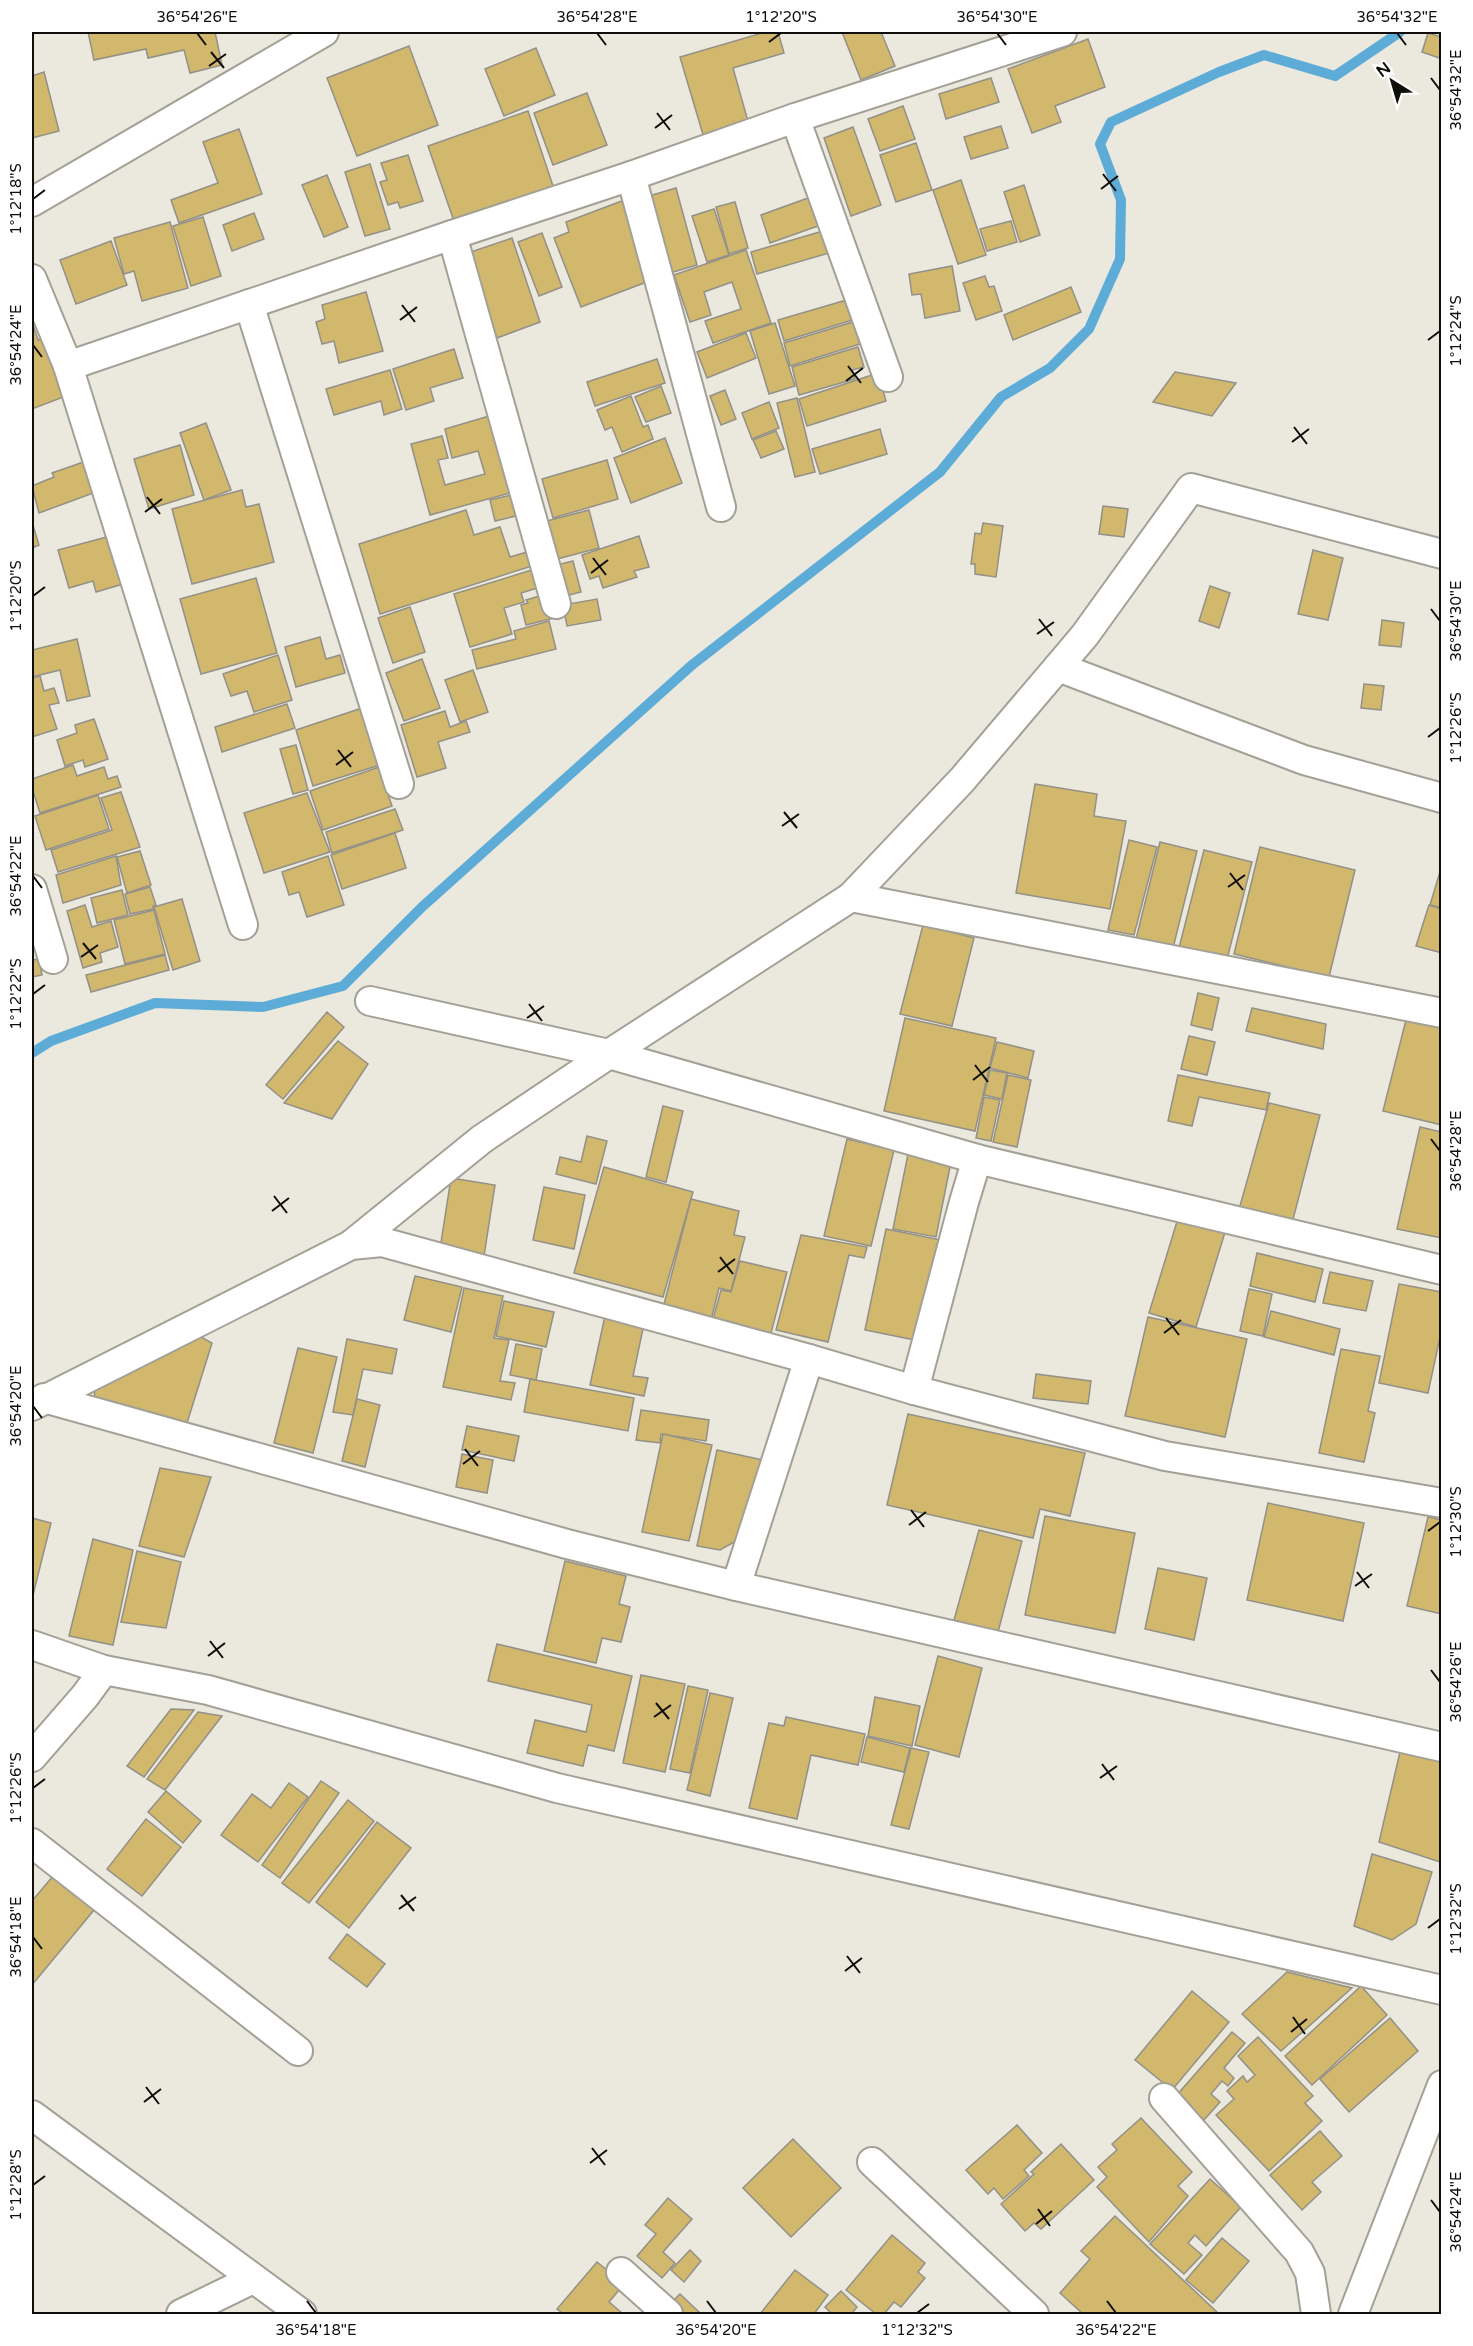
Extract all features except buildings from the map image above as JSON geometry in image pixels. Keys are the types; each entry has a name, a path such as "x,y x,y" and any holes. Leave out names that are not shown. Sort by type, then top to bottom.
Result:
{"street":[{"path":"32,202 324,32"},
{"path":"68,366 631,176 795,118 1062,32"},
{"path":"795,118 888,377"},
{"path":"631,176 721,507"},
{"path":"452,235 556,604"},
{"path":"32,279 68,366 243,925"},
{"path":"249,304 399,784"},
{"path":"38,1402 351,1245 482,1139 851,897 962,780 1059,667 1085,635 1191,488 1442,554"},
{"path":"1059,667 1304,760 1442,798"},
{"path":"32,889 53,959"},
{"path":"851,897 1442,1013"},
{"path":"370,1001 609,1054 977,1159 1442,1270"},
{"path":"914,1390 977,1159"},
{"path":"351,1245 382,1242 914,1390 1166,1456 1442,1503"},
{"path":"736,1586 809,1359"},
{"path":"38,1402 567,1544 736,1586 1442,1747"},
{"path":"32,1645 104,1670 208,1690 557,1788 1442,1990"},
{"path":"32,1757 86,1696 104,1670"},
{"path":"32,1843 298,2051"},
{"path":"1353,2314 1442,2085"},
{"path":"1164,2098 1299,2252 1310,2273 1316,2314"},
{"path":"32,2115 302,2314"},
{"path":"872,2162 1034,2314"},
{"path":"621,2272 668,2314"},
{"path":"181,2314 253,2279"}],"waterway":[{"path":"32,1053 51,1041 155,1003 263,1007 343,986 422,907 692,665 940,472 1001,397 1050,368 1089,329 1120,259 1121,200 1100,144 1111,122 1219,72 1264,55 1335,76 1400,32"}]}
